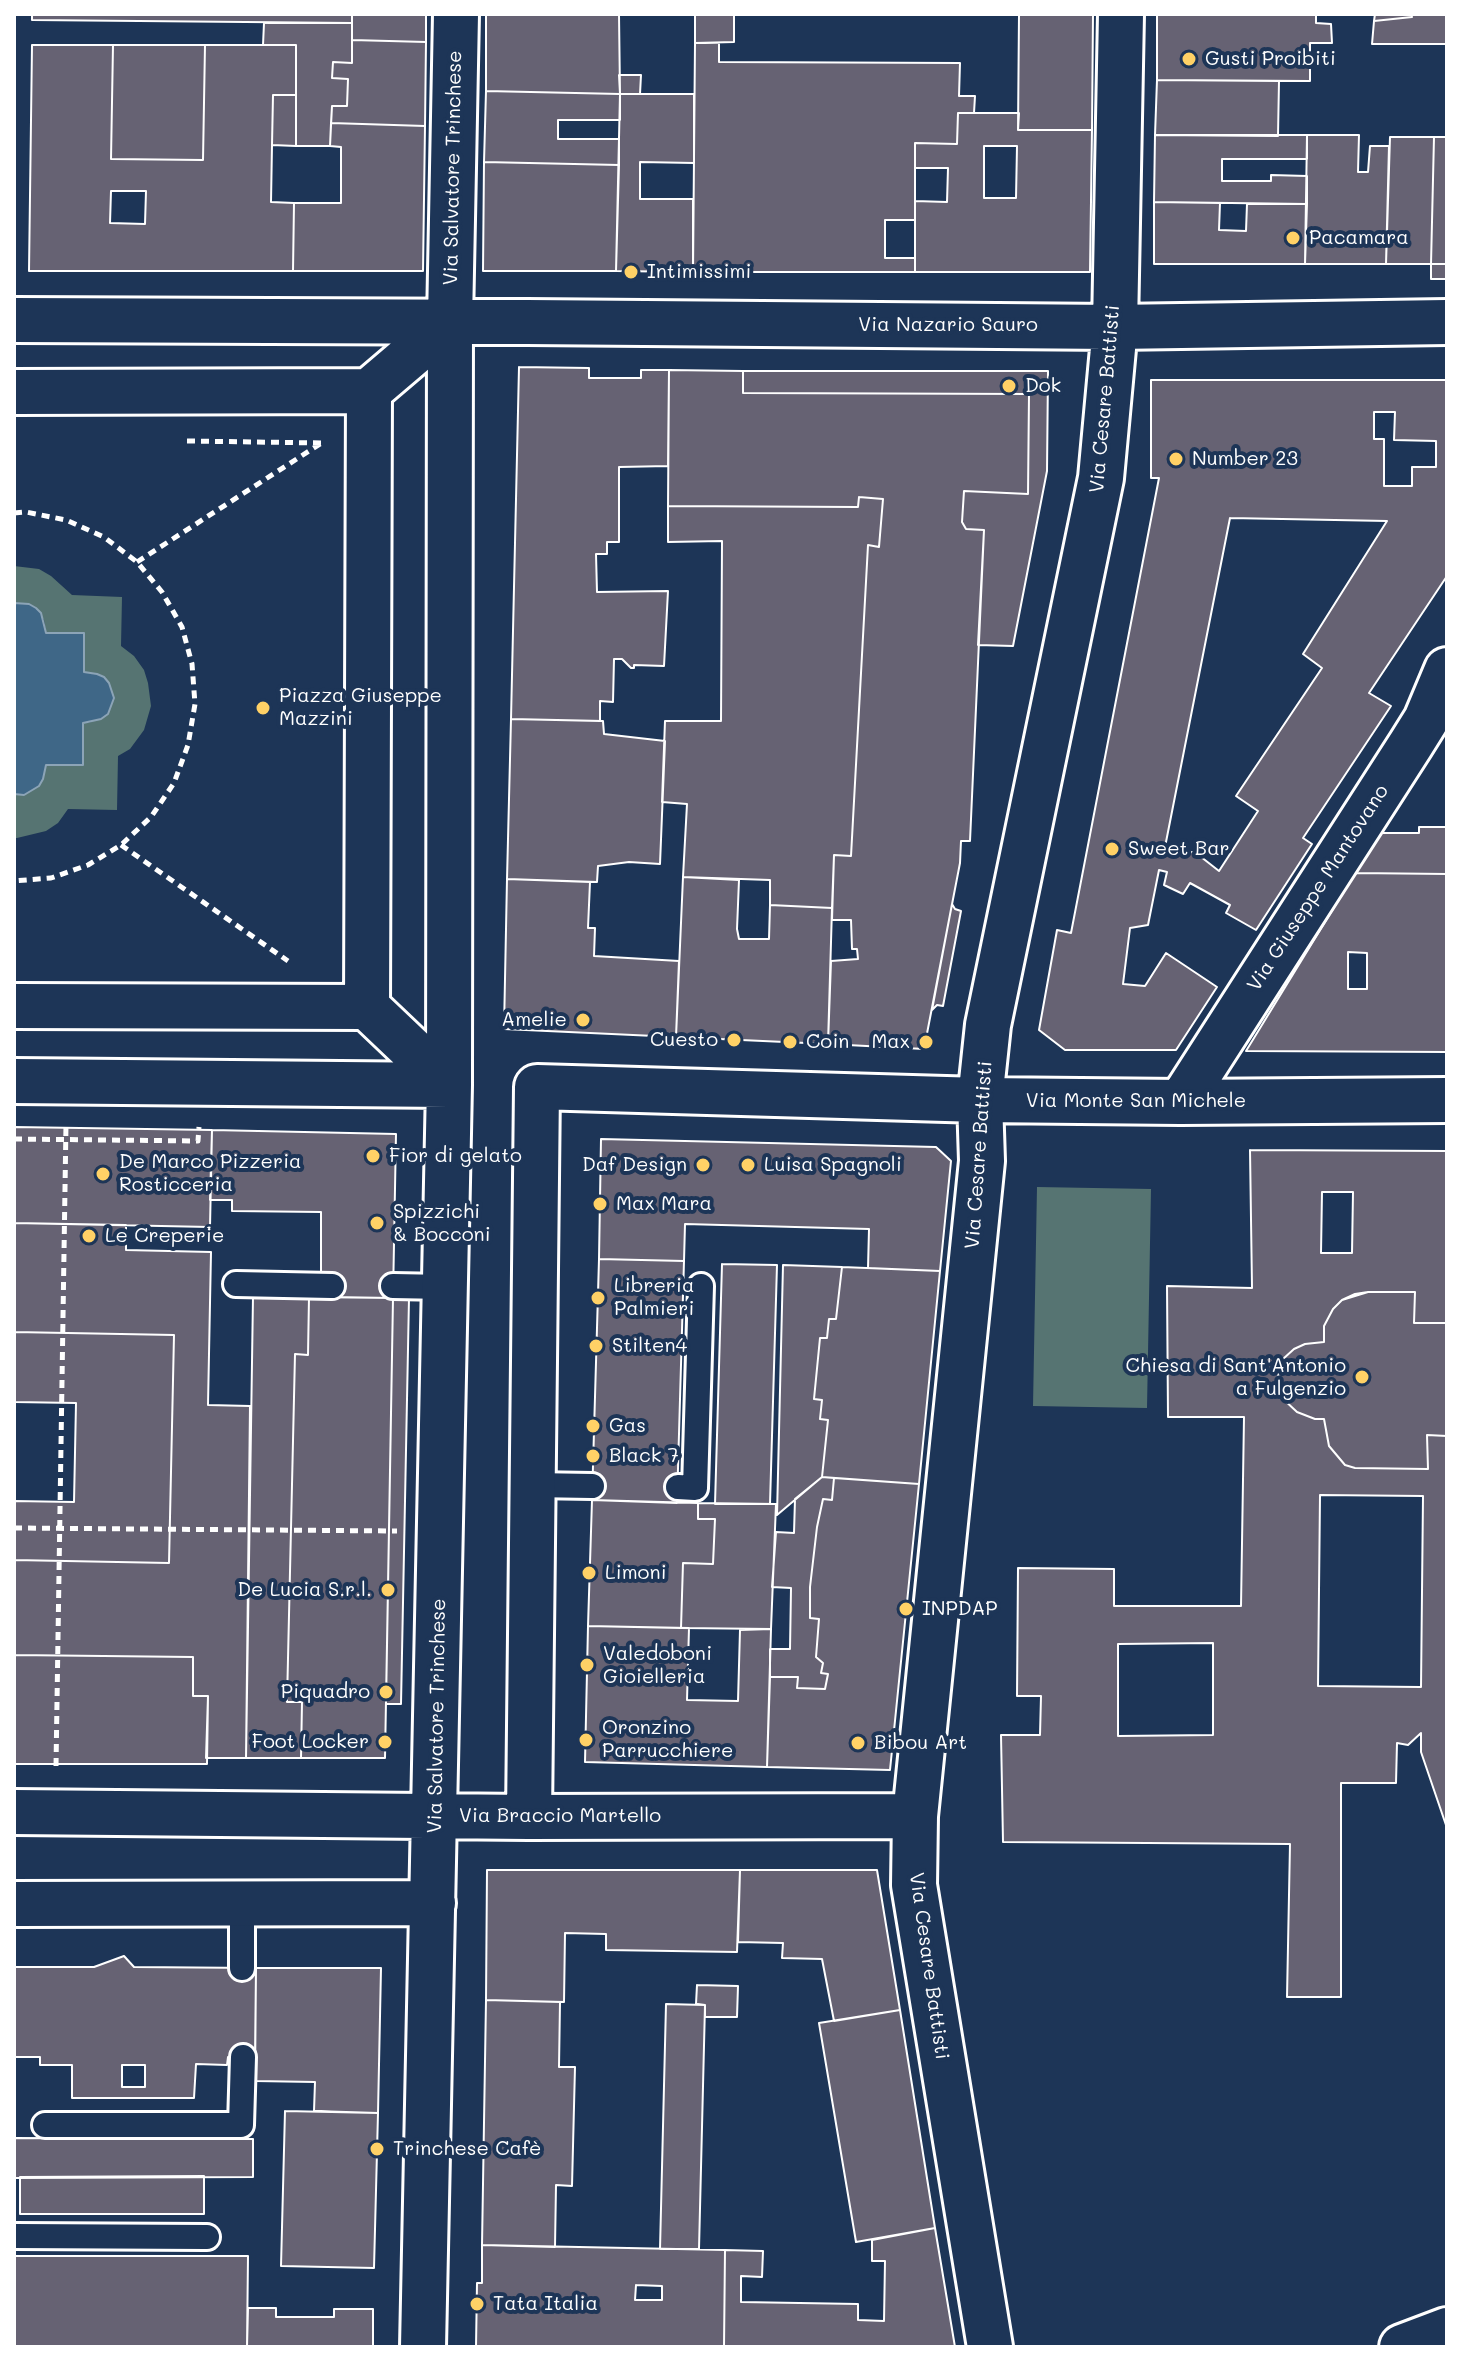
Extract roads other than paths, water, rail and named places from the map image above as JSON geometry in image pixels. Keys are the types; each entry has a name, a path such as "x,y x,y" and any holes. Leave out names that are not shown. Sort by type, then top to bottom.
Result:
{"street":[{"name":"Via Salvatore Trinchese","path":"450,322 456,14"},
{"name":"Via Cesare Battisti","path":"990,2347 914,1885 915,1816 982,1161 980,1100 988,1025 1101,478 1115,327 1121,14"},
{"path":"14,320 450,322"},
{"path":"14,392 369,391 450,322"},
{"path":"449,1085 450,322"},
{"name":"Via Nazario Sauro","path":"450,322 1115,327 1447,322"},
{"path":"367,1007 369,391"},
{"name":"Via Giuseppe Mantovano","path":"1181,1102 1426,720 1447,670"},
{"path":"14,1006 367,1007 449,1085"},
{"path":"14,1081 449,1085"},
{"name":"Via Salvatore Trinchese","path":"423,2347 449,1085"},
{"name":"Via Monte San Michele","path":"533,1485 537,1087 980,1100 1447,1100"},
{"path":"529,1817 533,1485"},
{"name":"Via Braccio Martello","path":"14,1812 529,1817 915,1816"},
{"path":"14,1904 433,1903"},
{"path":"1402,2347 1447,2330"}],"lane":[{"path":"236,1284 332,1286"},
{"path":"393,1286 445,1287"},
{"path":"678,1487 695,1488 701,1286"},
{"path":"533,1485 592,1486"},
{"path":"242,1904 242,1968"},
{"path":"45,2125 241,2125 243,2057"},
{"path":"14,2236 207,2237"}],"water":[{"path":"14,603 36,608 41,613 46,633 84,633 84,672 104,677 114,698 108,714 83,723 83,765 46,765 39,786 24,795 14,794"}],"place":[{"name":"Gusti Proibiti","path":"1189,59"},
{"name":"Pacamara","path":"1293,238"},
{"name":"Intimissimi","path":"631,272"},
{"name":"Dok","path":"1009,386"},
{"name":"Number 23","path":"1176,459"},
{"name":"Piazza Giuseppe Mazzini","path":"263,708"},
{"name":"Sweet Bar","path":"1112,849"},
{"name":"Amelie","path":"583,1020"},
{"name":"Cuesto","path":"734,1040"},
{"name":"Coin","path":"790,1042"},
{"name":"Max","path":"926,1042"},
{"name":"Fior di gelato","path":"373,1156"},
{"name":"Daf Design","path":"703,1165"},
{"name":"Luisa Spagnoli","path":"748,1165"},
{"name":"De Marco Pizzeria Rosticceria","path":"103,1174"},
{"name":"Max Mara","path":"600,1204"},
{"name":"Spizzichi & Bocconi","path":"377,1223"},
{"name":"Le Creperie","path":"89,1236"},
{"name":"Libreria Palmieri","path":"598,1298"},
{"name":"Stilten4","path":"596,1346"},
{"name":"Chiesa di Sant'Antonio a Fulgenzio","path":"1362,1377"},
{"name":"Gas","path":"593,1426"},
{"name":"Black 7","path":"593,1456"},
{"name":"Limoni","path":"589,1573"},
{"name":"De Lucia S.r.l.","path":"388,1590"},
{"name":"INPDAP","path":"906,1609"},
{"name":"Valedoboni Gioielleria","path":"587,1665"},
{"name":"Piquadro","path":"386,1692"},
{"name":"Oronzino Parrucchiere","path":"586,1740"},
{"name":"Foot Locker","path":"385,1742"},
{"name":"Bibou Art","path":"858,1743"},
{"name":"Trinchese Cafè","path":"377,2149"},
{"name":"Tata Italia","path":"477,2304"}]}
